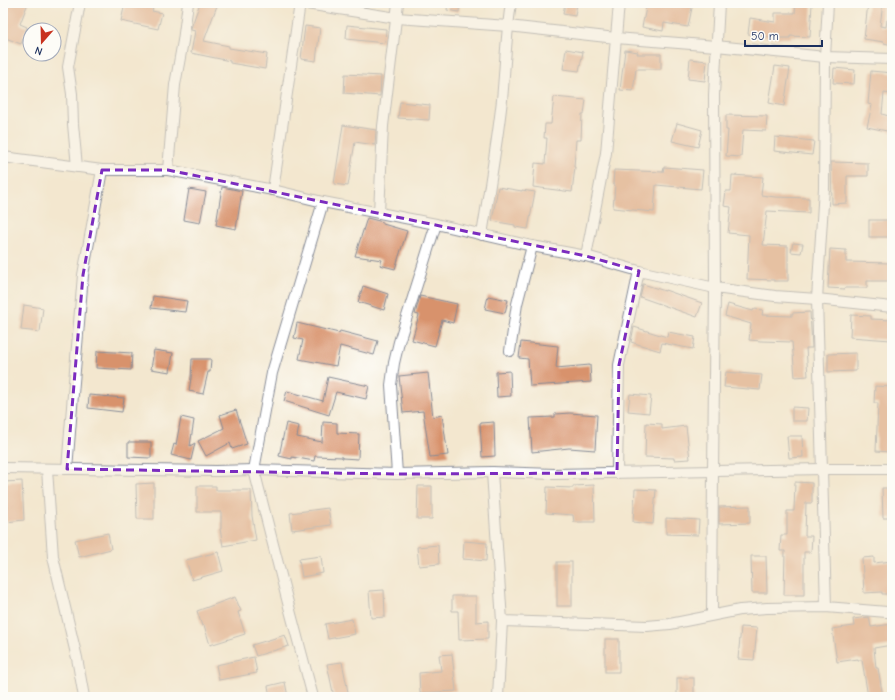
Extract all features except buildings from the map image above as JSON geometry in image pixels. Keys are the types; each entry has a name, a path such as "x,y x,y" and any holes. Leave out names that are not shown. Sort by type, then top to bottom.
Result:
{"street":[{"path":"77,167 72,94 68,67 80,3"},
{"path":"168,170 175,85 188,3"},
{"path":"273,190 300,3 397,18 508,26 616,38 825,57 892,59"},
{"path":"379,212 383,126 398,3"},
{"path":"482,235 502,101 511,3"},
{"path":"586,256 606,153 619,3"},
{"path":"712,616 716,288 714,95 719,3"},
{"path":"826,607 817,299 824,188 825,57 828,3"},
{"path":"3,156 102,170 168,170 273,190 323,202 379,212 532,246 586,256 639,271 716,288 775,296 892,307"},
{"path":"67,469 83,275 102,170"},
{"path":"313,697 254,470 272,373 323,202"},
{"path":"397,474 391,385 394,363 399,342 436,224"},
{"path":"510,351 516,304 532,246"},
{"path":"617,473 619,365 639,271"},
{"path":"3,468 216,471 254,470 397,474 492,472 554,474 892,469"},
{"path":"47,468 53,557 77,658 84,697"},
{"path":"492,472 502,621 498,697"},
{"path":"502,621 647,626 670,624 740,610 767,608 826,607 892,612"}],"highlighted area":[{"path":"102,170 168,170 586,256 639,271 619,365 617,473 397,474 67,469 83,275"}]}
